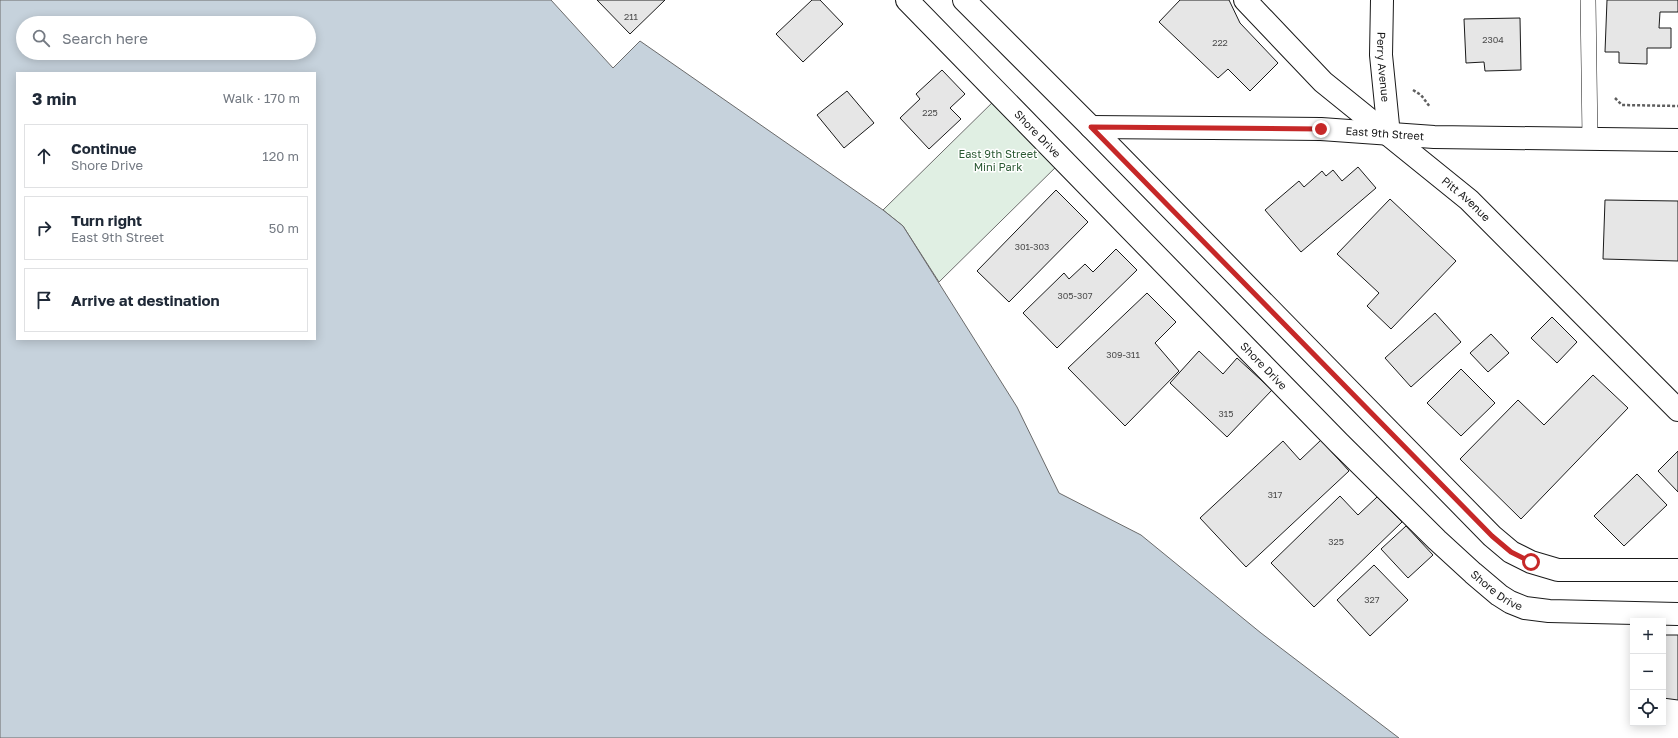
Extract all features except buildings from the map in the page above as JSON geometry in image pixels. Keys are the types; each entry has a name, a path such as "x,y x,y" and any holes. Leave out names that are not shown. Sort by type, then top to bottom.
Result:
{"street":[{"name":"Shore Drive","path":"907,0 1339,444 1448,550 1499,595 1510,602 1525,608 1549,611 1678,614"},
{"path":"964,0 1091,127 1492,536 1511,552 1531,562 1558,570 1678,570"},
{"name":"Pitt Avenue","path":"1245,0 1323,82 1469,200 1678,410"},
{"name":"Perry Avenue","path":"1382,0 1381,55 1389,135"},
{"name":"East 9th Street","path":"1091,127 1321,129 1389,135 1441,137 1678,140"}],"lane":[{"path":"1588,0 1590,139"}],"path":[{"path":"1614,97 1622,106 1678,106"}],"green space":[{"name":"East 9th Street Mini Park","path":"999,96 1062,161 939,282 903,226 883,210"}],"shaded area":[{"path":"0,0 551,0 613,68 640,41 883,210 903,226 1017,407 1059,493 1141,535 1261,633 1399,738 0,738"}],"route":[{"path":"1321,129 1091,127 1492,536 1511,552 1531,562"}]}
